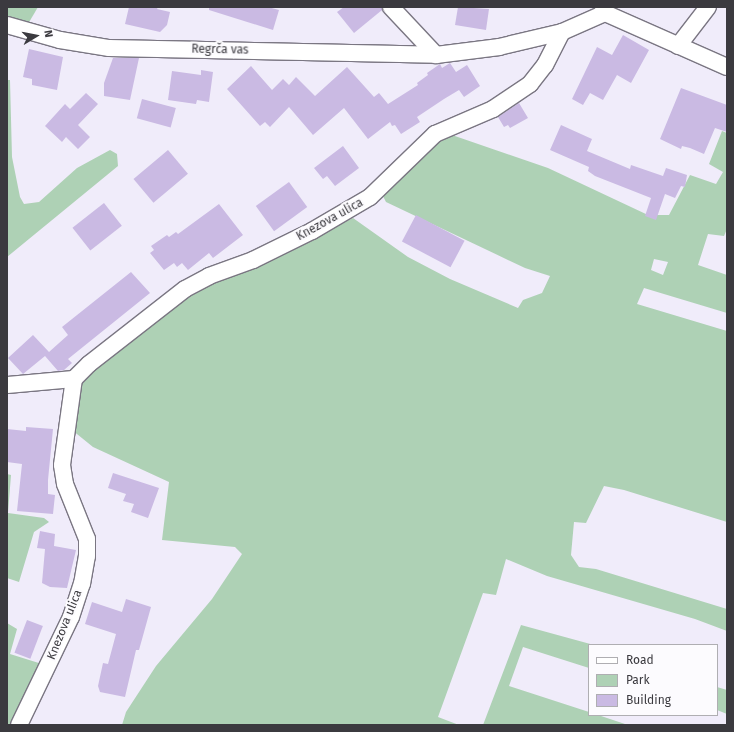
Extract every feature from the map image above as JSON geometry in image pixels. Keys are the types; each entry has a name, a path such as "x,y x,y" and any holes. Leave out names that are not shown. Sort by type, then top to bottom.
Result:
{"street":[{"path":"391,7 436,55"},
{"path":"678,46 708,7"},
{"path":"604,10 678,46 727,67"},
{"name":"Regrča vas","path":"7,25 60,40 109,48 436,55 499,47 562,32 604,10"},
{"name":"Knezova ulica","path":"19,725 71,617 82,584 87,556 87,539 65,484 62,465 74,379 89,364 185,289 209,276 253,260 312,231 370,197 435,134 493,109 530,84 545,65 562,32"},
{"path":"7,385 74,379"}],"green space":[{"path":"7,7 38,7 28,24 7,19"},
{"path":"7,80 10,80 12,157 20,197 24,204 39,202 77,168 110,150 117,154 118,166 7,257"},
{"path":"722,131 727,133 727,229 724,236 708,234 698,265 727,275 727,313 644,288 637,304 727,331 727,522 624,490 604,486 586,523 574,522 571,555 579,567 596,569 727,609 727,631 695,619 547,576 506,559 496,595 483,593 438,717 459,725 122,725 126,712 156,666 212,599 242,554 235,547 162,540 169,482 93,447 72,430 74,402 85,377 199,287 254,266 353,218 408,257 450,279 518,308 523,300 542,293 550,276 525,268 386,202 383,196 427,149 442,139 452,135 548,168 648,215 669,215 690,175 716,184 723,172 709,164","holes":["654,259 668,262 663,275 651,270"]},
{"path":"7,474 11,475 8,513 44,518 49,522 34,532 19,582 7,578"},
{"path":"7,623 17,629 10,654 42,664 23,707 11,725 7,725"},
{"path":"521,625 590,644 588,644 588,668 523,647 509,686 588,712 588,716 601,716 628,725 483,725"},
{"path":"718,687 727,690 727,714 718,710"}],"building":[{"path":"129,7 158,7 157,9 170,12 167,25 160,32 125,24"},
{"path":"209,7 268,7 279,10 273,30 209,10"},
{"path":"344,7 382,7 382,10 354,33 337,12"},
{"path":"458,7 489,9 486,30 455,25"},
{"path":"623,35 649,50 631,83 617,75 603,100 590,93 583,105 572,99 597,47 612,55"},
{"path":"29,49 63,57 57,90 32,85 32,79 23,77"},
{"path":"113,58 139,58 130,100 104,96 104,83"},
{"path":"450,63 456,72 467,65 480,86 464,97 459,90 444,99 417,117 420,122 401,134 395,125 392,126 390,122 368,139 344,108 313,135 289,107 270,127 265,122 260,126 227,89 251,66 272,90 283,79 289,85 296,77 315,96 347,67 374,97 379,93 388,104 418,85 417,83 428,75 427,73 440,64 442,68"},
{"path":"201,70 213,72 209,102 197,100 196,104 168,100 172,71 201,75"},
{"path":"681,88 727,105 727,132 715,128 704,154 682,146 681,149 660,139"},
{"path":"86,93 98,104 78,125 90,137 78,149 66,137 62,142 45,126 65,104 70,109"},
{"path":"142,99 176,108 171,127 137,118"},
{"path":"519,103 528,118 510,128 508,125 504,127 498,117"},
{"path":"561,125 592,139 587,151 630,169 631,165 663,176 666,168 687,175 685,187 681,186 675,198 665,194 656,220 645,216 651,198 595,176 588,171 589,167 550,150"},
{"path":"343,146 359,168 335,186 327,176 323,179 314,168"},
{"path":"168,150 188,174 153,203 134,179"},
{"path":"289,182 307,207 274,231 256,206"},
{"path":"104,203 122,226 90,250 72,228"},
{"path":"219,204 243,235 213,258 209,253 188,270 182,263 177,267 174,263 164,270 150,253 154,250 151,246 167,235 169,237 176,232 178,234"},
{"path":"416,215 465,241 450,267 402,241"},
{"path":"131,272 150,293 68,359 72,363 64,370 58,371 45,356 23,374 8,358 33,335 49,352 68,335 62,327"},
{"path":"26,427 53,429 48,494 55,495 53,514 17,511 22,464 7,462 7,429 26,431"},
{"path":"113,473 159,488 148,518 131,512 134,504 123,501 126,494 108,488"},
{"path":"40,531 55,534 54,546 76,550 67,588 50,587 42,583 45,549 37,548"},
{"path":"126,599 151,607 139,650 136,650 125,697 100,692 98,686 103,663 108,664 116,634 85,624 92,602 122,612"},
{"path":"27,620 43,626 30,659 14,653"}]}
